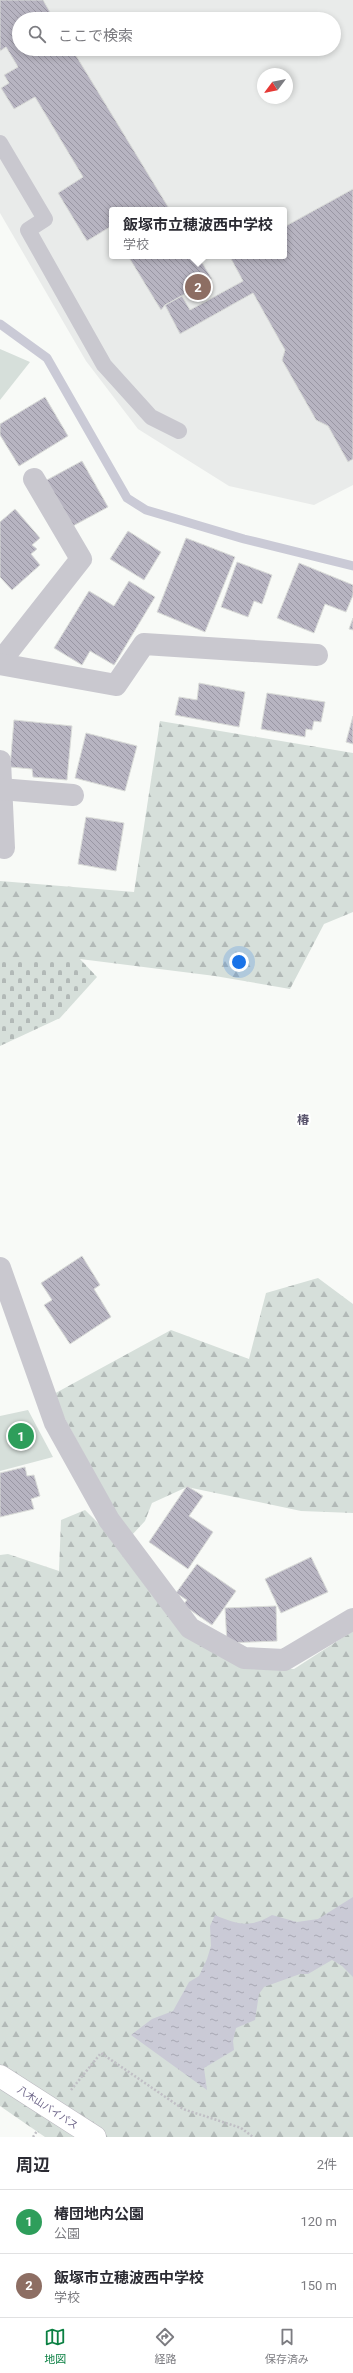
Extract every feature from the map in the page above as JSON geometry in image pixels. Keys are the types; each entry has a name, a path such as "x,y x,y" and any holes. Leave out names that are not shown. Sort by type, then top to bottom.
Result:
{"highway":[{"name":"八木山バイパス","path":"0,2076 95,2137"}],"street":[{"path":"34,479 81,559 0,663 116,685 144,644 317,655"},
{"path":"0,761 0,788 4,848"},
{"path":"0,788 73,795"},
{"path":"0,1268 4,1301 55,1423 109,1520 190,1628 244,1658 284,1660 353,1619"}],"lane":[{"path":"0,142 45,219 28,230 104,365 152,417 179,431"}],"path":[{"path":"68,2094 101,2053 183,2109 241,2128 253,2137"}],"shaded area":[{"path":"0,0 353,0 353,485 314,505 229,486 138,429 86,361 0,213"}],"green space":[{"path":"0,349 30,362 0,400"},
{"path":"160,721 353,753 353,912 324,924 290,989 215,976 80,959 0,959 0,881 134,892"},
{"path":"0,959 80,959 97,977 60,1018 0,1046"},
{"path":"318,1278 353,1304 353,1513 301,1511 187,1487 152,1503 145,1521 131,1536 118,1516 52,1395 171,1330 249,1359 266,1293"},
{"path":"28,1410 53,1457 0,1471 0,1416"},
{"path":"85,1510 243,1667 294,1669 353,1631 353,2137 45,2137 0,2106 0,1555 8,1554 59,1571 61,1520"}],"water":[{"path":"353,1897 353,1977 342,1966 332,1960 308,1974 300,1974 264,1987 259,1994 255,2020 236,2028 233,2041 234,2050 204,2068 207,2090 131,2035 152,2019 173,2011 189,1982 199,1976 211,1946 210,1926 215,1915 244,1924 257,1922 272,1915 297,1922 318,1919"}],"building":[{"path":"0,0 43,0 50,12 12,12 12,56 76,56 168,207 109,207 109,228 87,241 58,193 83,177 35,97 14,109 1,88 9,83 4,75 18,67 6,47 0,51"},
{"path":"353,189 353,459 348,462 328,426 316,420 282,360 285,350 253,293 180,334 165,305 182,296 190,310 243,281 231,259 287,259 287,225"},
{"path":"130,259 200,259 212,279 165,305 161,310"},
{"path":"45,397 68,436 19,466 0,435 0,424"},
{"path":"82,461 108,507 71,527 45,481"},
{"path":"15,509 40,538 32,545 37,549 31,554 40,565 12,590 0,577 0,522"},
{"path":"128,531 161,552 144,580 110,559"},
{"path":"186,538 235,557 205,632 157,612"},
{"path":"237,562 272,575 262,604 254,601 248,617 221,607"},
{"path":"299,563 353,585 353,595 346,612 325,604 314,633 277,618"},
{"path":"129,581 155,597 114,665 90,651 82,665 54,648 89,591 114,606"},
{"path":"353,618 353,630 349,629"},
{"path":"199,683 245,692 239,727 175,715 179,697 197,700"},
{"path":"267,693 325,702 321,722 314,721 312,730 306,729 305,737 261,729"},
{"path":"353,716 353,744 346,742"},
{"path":"14,720 72,726 67,780 33,777 32,769 10,767"},
{"path":"86,733 137,746 125,791 75,778"},
{"path":"86,817 124,823 116,871 78,864"},
{"path":"82,1256 100,1285 94,1289 111,1317 70,1344 44,1305 52,1300 41,1283"},
{"path":"25,1467 27,1476 34,1475 40,1496 31,1499 34,1509 0,1517 0,1473"},
{"path":"187,1486 203,1496 189,1516 213,1532 188,1569 149,1542"},
{"path":"311,1557 328,1592 281,1613 265,1579"},
{"path":"197,1564 236,1591 212,1625 183,1605 187,1600 176,1593"},
{"path":"276,1606 277,1641 227,1643 225,1608"}],"waterway":[{"path":"0,324 47,358 127,498 146,510 244,539 353,566"}],"place":[{"name":"飯塚市立穂波西中学校","path":"198,287"},
{"name":"椿団地内公園","path":"21,1436"}],"district":[{"name":"椿","path":"303,1120"}]}
